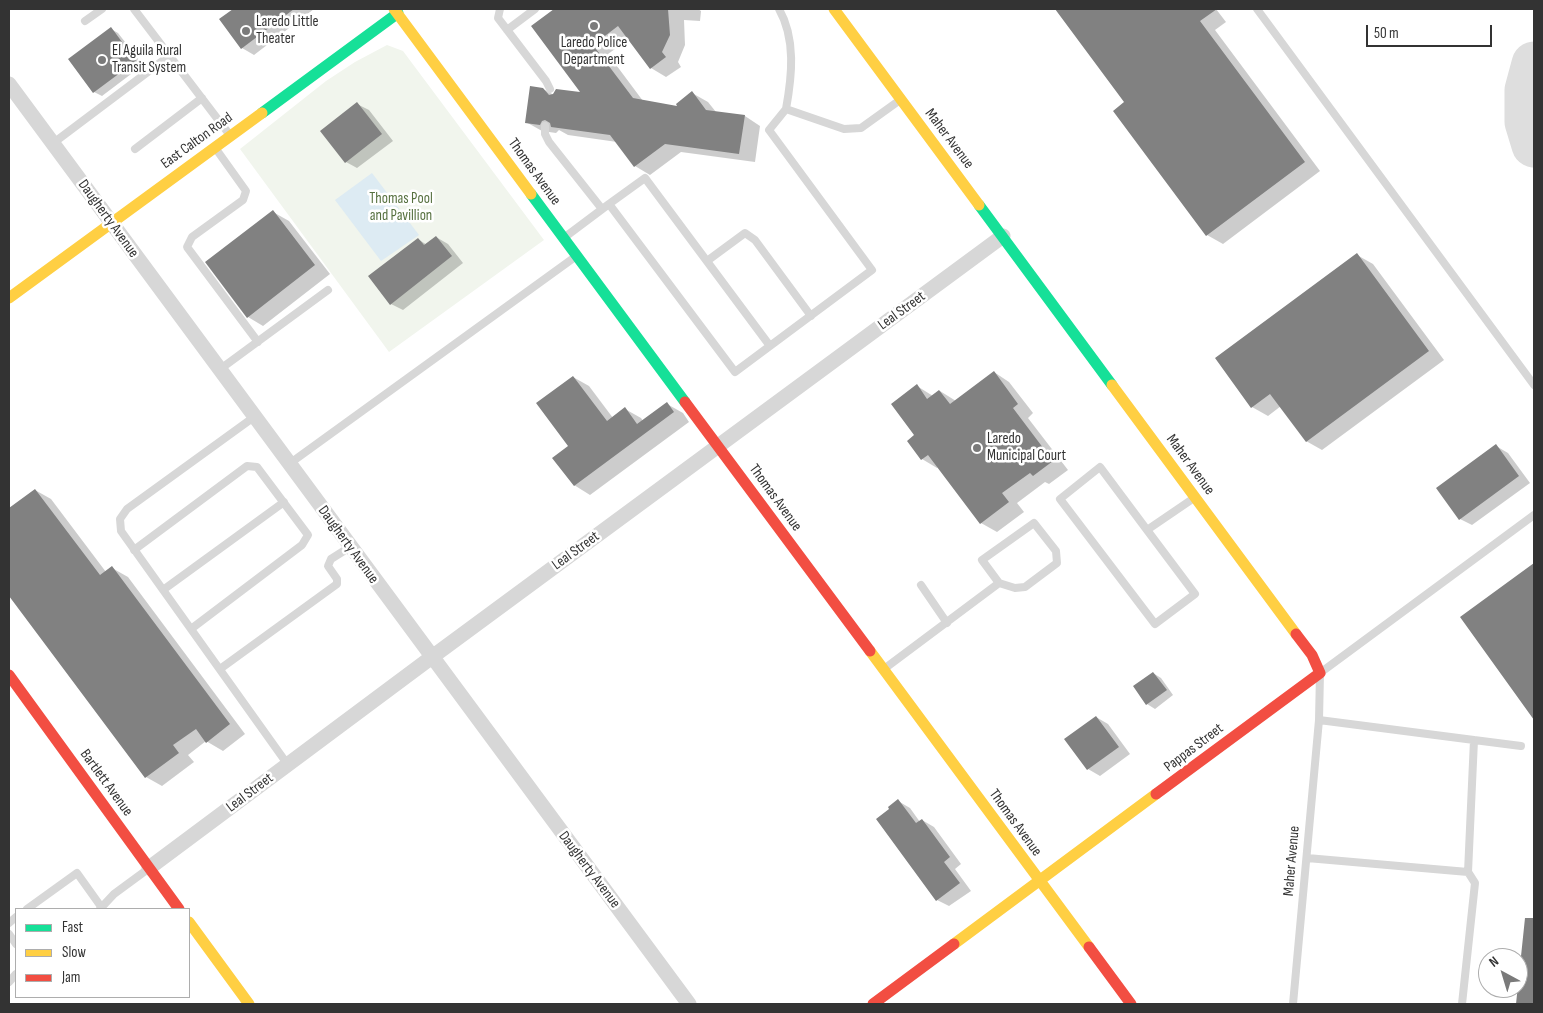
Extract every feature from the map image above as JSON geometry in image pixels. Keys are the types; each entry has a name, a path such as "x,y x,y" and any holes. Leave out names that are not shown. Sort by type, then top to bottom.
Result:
{"street":[{"name":"Maher Avenue","path":"834,9 1312,655 1320,673"},
{"name":"East Calton Road","path":"9,298 399,10"},
{"name":"Thomas Avenue","path":"399,10 577,256 1131,1004"},
{"name":"Daugherty Avenue","path":"9,84 688,1004"},
{"name":"Leal Street","path":"149,868 1003,236"},
{"name":"Pappas Street","path":"873,1004 1320,673"},
{"name":"Bartlett Avenue","path":"9,675 179,908"},
{"path":"190,923 249,1004"}],"lane":[{"path":"86,21 102,9"},
{"path":"134,9 230,136"},
{"path":"500,9 498,18 550,89"},
{"path":"507,30 535,9"},
{"path":"609,204 735,372 872,270 768,130 786,109 792,75 791,56 784,18 779,9"},
{"path":"1257,9 1534,385"},
{"path":"52,144 170,56"},
{"path":"135,149 202,98"},
{"path":"786,109 844,129 861,128 901,99"},
{"path":"545,126 545,134 549,142 602,209"},
{"path":"214,147 246,191 243,200 192,237 187,247 258,342"},
{"path":"564,238 645,178 770,346"},
{"path":"707,261 745,233 755,240 811,316"},
{"path":"289,464 577,256"},
{"path":"219,370 328,290"},
{"path":"254,417 127,509 120,518 121,531 288,764"},
{"path":"134,550 247,466 257,467 308,535 302,545 191,629"},
{"path":"1100,468 1147,530 1195,594 1155,624 1060,499 1100,468"},
{"path":"1147,530 1195,497"},
{"path":"163,590 284,502"},
{"name":"Pappas Street","path":"1320,673 1534,516"},
{"path":"1034,523 1056,551 1057,563 1026,587 1015,588 998,583 982,560 1034,523"},
{"path":"220,669 337,584 328,566 331,559 350,547"},
{"path":"883,670 998,583"},
{"path":"921,585 948,622"},
{"name":"Maher Avenue","path":"1293,1004 1319,720 1320,673"},
{"path":"1319,720 1521,746"},
{"path":"1462,1004 1475,883 1468,872 1474,740"},
{"path":"1307,858 1468,872"},
{"path":"28,908 77,873 101,908 114,894 149,868"}],"green space":[{"name":"Thomas Pool and Pavillion","path":"387,45 403,51 544,240 389,352 240,149 326,81 355,62"}],"shaded area":[{"path":"372,173 419,235 381,261 335,200"}],"building":[{"name":"Laredo Little Theater","path":"233,9 294,9 241,49 219,19"},
{"path":"554,9 668,9 670,35 662,52 666,57 650,69 618,26 593,45 633,98 677,106 676,104 692,91 706,110 745,115 739,154 665,144 634,167 610,135 551,127 550,123 545,120 540,125 525,123 530,86 543,88 549,95 553,94 556,89 580,92 531,26"},
{"path":"1055,9 1217,9 1200,21 1305,162 1206,236 1113,111 1124,102"},
{"name":"El Aguila Rural Transit System","path":"111,27 136,61 93,93 68,59"},
{"path":"357,102 382,134 345,163 320,131"},
{"path":"273,210 315,265 247,318 205,262"},
{"path":"436,236 452,256 390,305 368,276 418,238 424,245"},
{"path":"1357,253 1429,351 1306,442 1270,394 1251,408 1215,358"},
{"name":"Laredo Municipal Court","path":"994,371 1018,404 1013,408 1053,461 1033,476 1030,473 1002,493 1009,502 980,524 928,455 921,460 907,441 914,435 891,404 917,384 927,399 939,390 950,404"},
{"path":"573,376 607,421 625,407 637,424 667,402 674,412 574,486 552,458 568,446 536,403"},
{"path":"1496,444 1519,476 1459,520 1436,488"},
{"path":"35,489 100,575 112,566 230,724 206,743 196,729 173,745 179,753 145,778 9,596 9,508"},
{"path":"1534,563 1534,720 1460,617"},
{"path":"1153,672 1167,690 1146,705 1133,686"},
{"path":"1096,716 1119,747 1087,770 1064,739"},
{"path":"898,799 916,823 922,819 950,857 944,862 960,883 936,901 876,819"},
{"path":"1525,918 1534,918 1534,1004 1516,1004 1517,998 1528,998 1528,948 1522,948"}],"taxiway":[{"path":"1534,64 1527,90 1527,122 1534,145"}],"traffic: fast":[{"path":"262,113 398,13"},
{"path":"531,194 685,402"},
{"path":"979,205 1112,385"}],"traffic: slow":[{"path":"394,9 531,194"},
{"path":"834,9 979,205"},
{"path":"9,298 262,113"},
{"path":"1112,385 1296,634"},
{"path":"870,651 1089,947"},
{"path":"954,944 1156,794"},
{"path":"190,923 249,1004"}],"traffic: jam":[{"path":"685,402 870,651"},
{"path":"1156,794 1320,673 1312,655 1296,634"},
{"path":"9,675 178,908"},
{"path":"873,1004 954,944"},
{"path":"1089,947 1131,1004"}],"place":[{"name":"Laredo Police Department","path":"594,26"},
{"name":"Laredo Little Theater","path":"246,31"},
{"name":"El Aguila Rural Transit System","path":"102,60"},
{"name":"Laredo Municipal Court","path":"977,448"}]}
